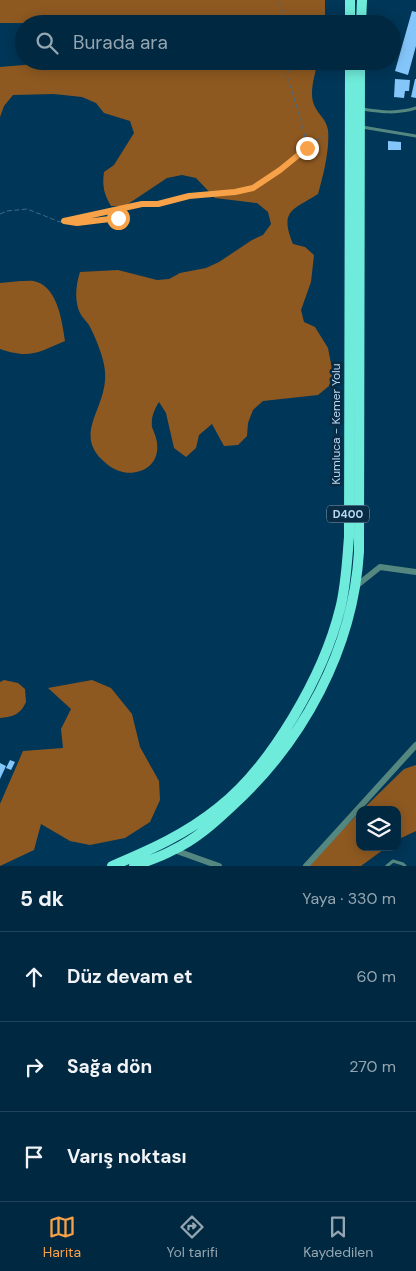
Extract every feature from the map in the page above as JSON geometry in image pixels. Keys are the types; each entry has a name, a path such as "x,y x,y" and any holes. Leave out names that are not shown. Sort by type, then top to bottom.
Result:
{"highway":[{"path":"350,0 350,15"},
{"path":"361,15 362,0"},
{"name":"Kumluca - Kemer Yolu","path":"112,866 147,852 186,830 220,806 248,779 286,729 330,642 340,608 346,574 349,537 350,70"},
{"name":"Kumluca - Kemer Yolu","path":"134,866 174,850 210,826 250,790 285,748 308,714 332,665 344,630 356,587 359,552 360,70"}],"street":[{"path":"356,587 380,567 416,572"},
{"path":"306,866 416,745"},
{"path":"174,850 219,866"}],"lane":[{"path":"359,109 385,113 408,111 416,108"},
{"path":"359,126 416,136"},
{"path":"387,866 393,860 405,866"}],"path":[{"path":"279,0 283,15"},
{"path":"288,70 287,76 302,123 307,148"},
{"path":"0,214 7,210 27,209 60,222 142,204 158,204 189,196 235,192 253,188 280,170 316,140 323,138"},
{"path":"64,221 77,223 118,218"}],"shaded area":[{"path":"0,0 325,0 325,15 15,15 15,23 0,23"},
{"path":"15,66 15,70 316,70 312,96 315,107 328,130 326,162 318,194 295,208 288,217 287,224 293,244 305,247 314,255 311,282 301,310 304,322 315,327 328,348 333,374 329,386 318,395 263,401 253,410 248,423 247,436 238,445 224,446 212,424 199,435 196,448 186,457 174,448 166,413 159,402 153,414 152,423 157,443 157,453 153,462 145,469 132,473 119,471 108,465 97,454 92,443 91,432 104,386 105,367 94,335 78,308 76,292 80,272 118,270 157,280 169,279 180,273 206,268 263,235 271,224 268,212 257,203 215,198 196,178 182,175 167,178 125,206 111,206 104,190 104,172 114,165 134,133 130,121 104,113 96,103 82,97 54,94 13,95 4,106 0,117 0,67"},
{"path":"35,281 50,291 58,307 65,341 47,349 26,354 0,349 0,283"},
{"path":"4,680 18,683 25,689 26,702 16,714 0,718 0,682"},
{"path":"92,680 111,688 132,714 140,747 159,781 160,800 150,822 125,838 90,845 70,841 41,824 34,850 0,866 0,804 23,751 63,748 61,729 71,709 48,688"},
{"path":"416,765 416,831 401,838 401,806 366,806 404,769"},
{"path":"356,816 356,851 382,851 361,866 306,866"}],"building":[{"path":"412,11 416,12 416,46 408,75 395,71 401,70 401,50"},
{"path":"395,79 410,80 409,91 405,91 404,98 394,97"},
{"path":"416,79 416,98 411,97"},
{"path":"388,141 401,142 401,150 388,150"},
{"path":"10,760 15,762 11,770 6,768"},
{"path":"0,763 6,766 0,779"}],"route":[{"path":"118,218 77,223 64,221 142,204 158,204 189,196 235,192 253,188 280,170 307,148"}]}
